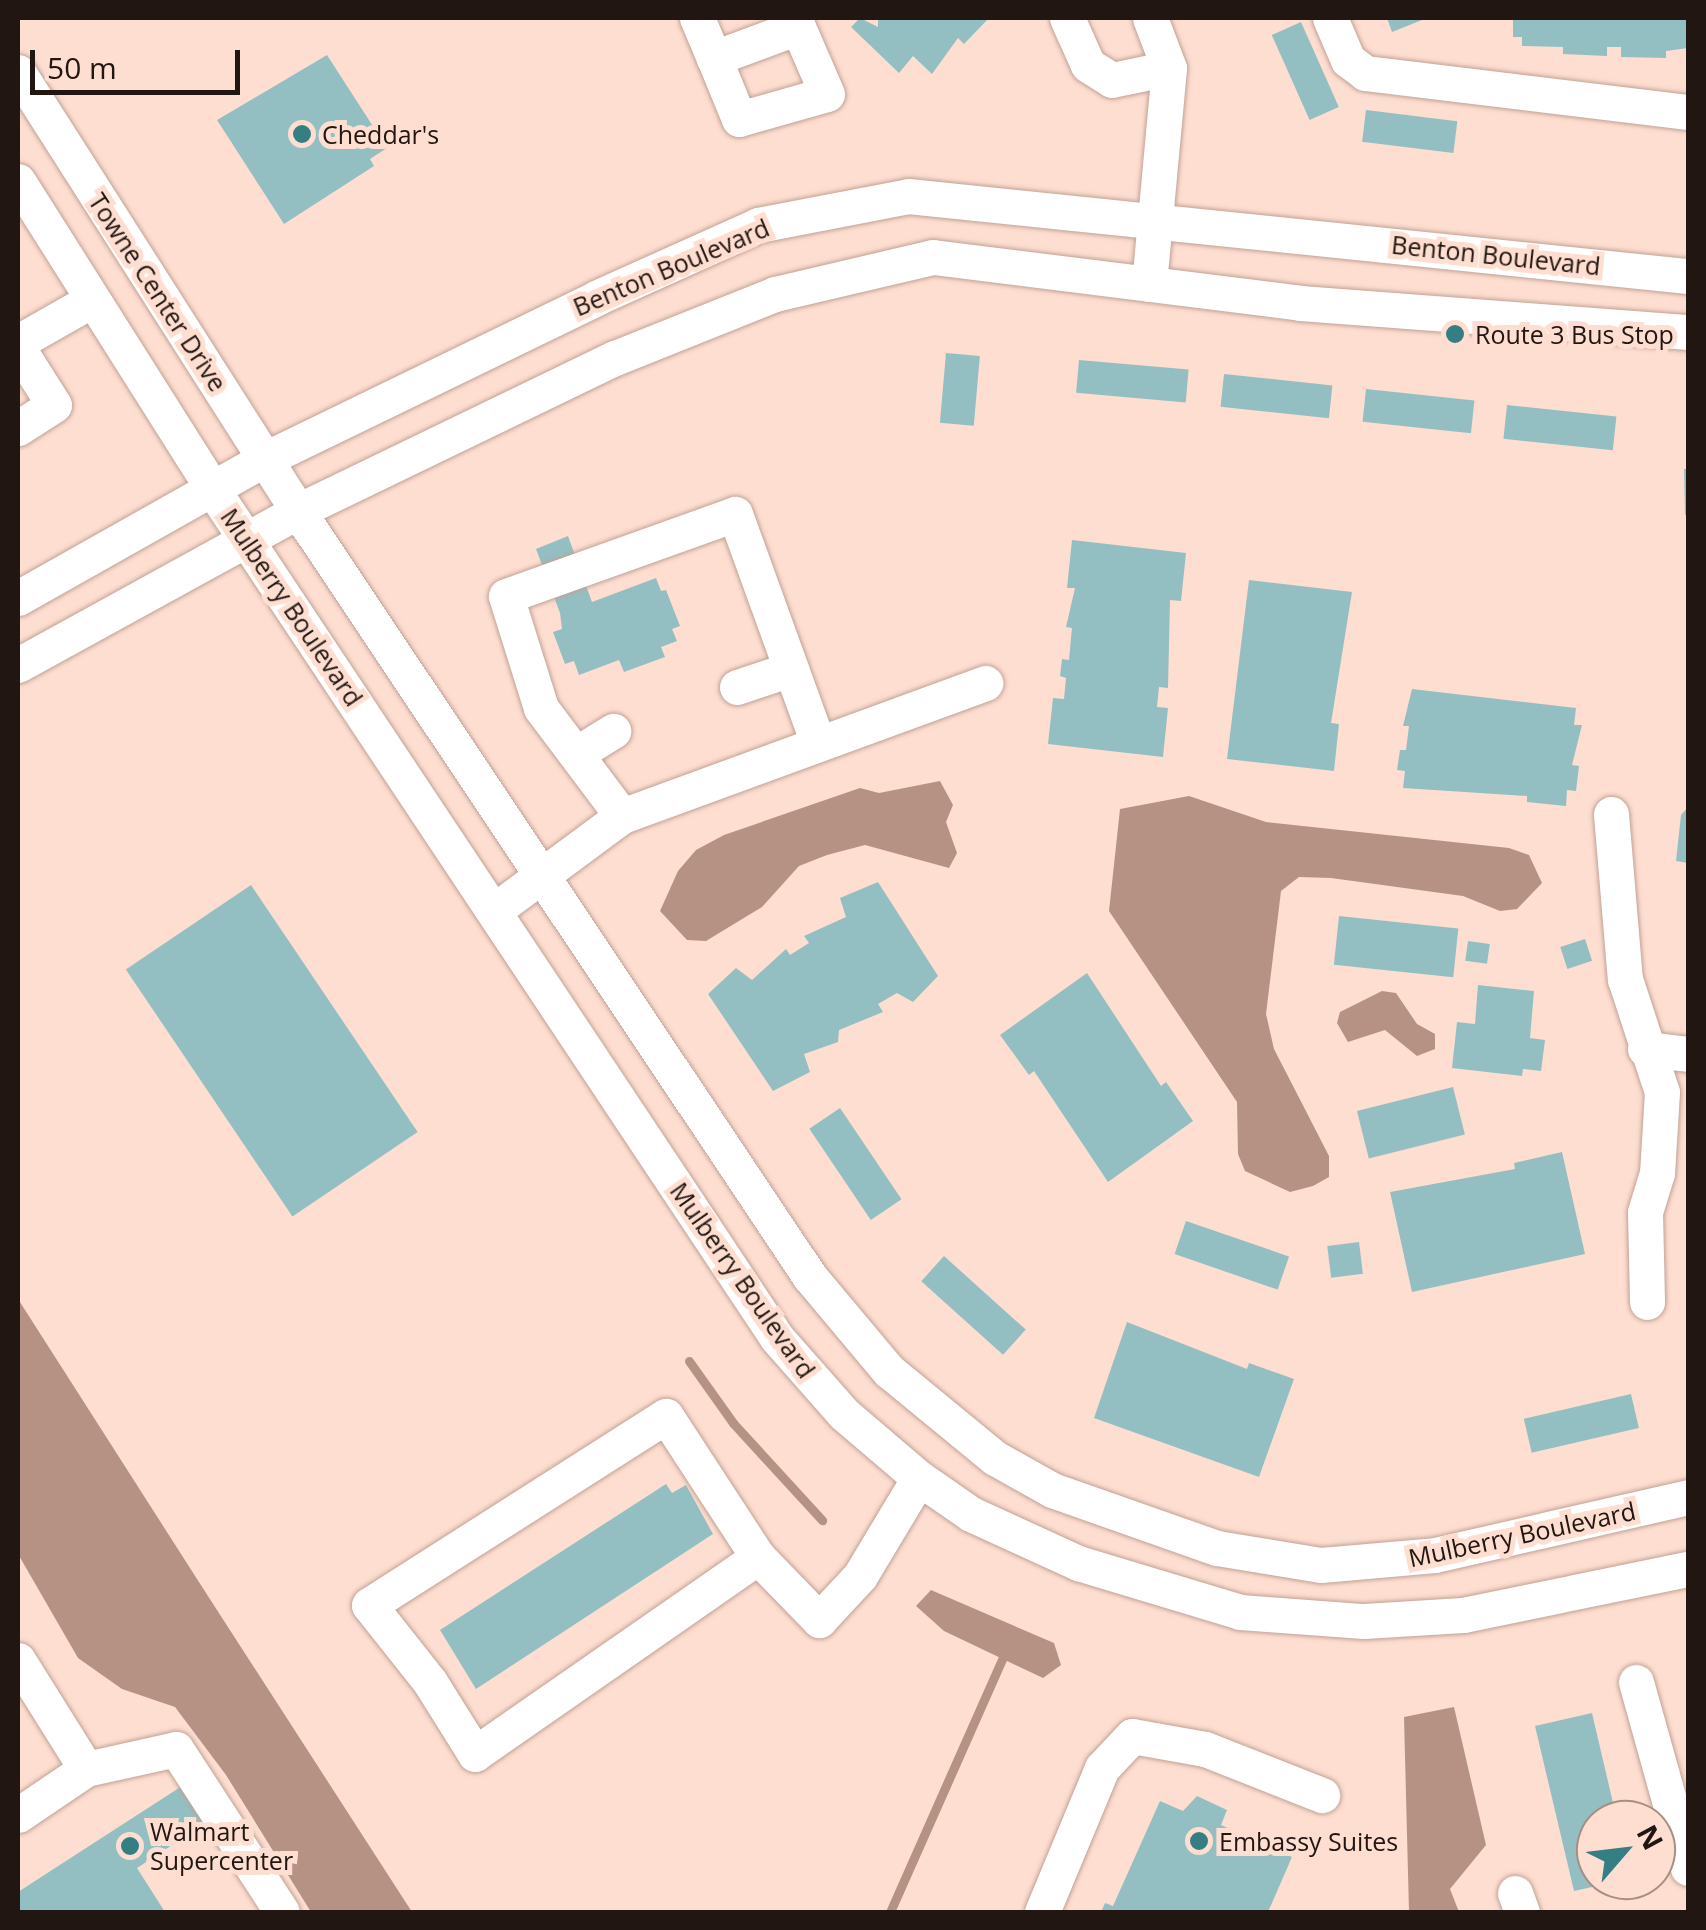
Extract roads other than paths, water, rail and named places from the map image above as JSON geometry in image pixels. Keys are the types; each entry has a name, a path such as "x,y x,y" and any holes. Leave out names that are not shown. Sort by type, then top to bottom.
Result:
{"street":[{"path":"697,18 714,58"},
{"path":"1067,18 1088,65 1112,80 1169,68"},
{"path":"1149,284 1152,219 1169,68 1150,18"},
{"path":"1330,18 1348,60 1364,73 1688,112"},
{"name":"Towne Center Drive","path":"18,72 298,511"},
{"path":"18,181 213,490"},
{"name":"Benton Boulevard","path":"18,598 265,459 758,225 908,196 1688,276"},
{"path":"18,665 298,511 615,358 775,294 933,257 1301,303 1688,332"},
{"path":"18,428 54,405 18,345 92,300"},
{"name":"Mulberry Boulevard","path":"213,490 777,1338 844,1414 919,1478 971,1514 1078,1563 1226,1609 1321,1619 1462,1615 1688,1569"},
{"name":"Mulberry Boulevard","path":"298,511 810,1277 889,1372 996,1458 1052,1490 1217,1548 1322,1565 1434,1555 1688,1497"},
{"path":"622,816 541,708 506,596 736,514 818,743"},
{"path":"737,687 791,669"},
{"path":"495,910 622,816 984,683"},
{"path":"576,754 613,732"},
{"path":"1611,814 1618,940 1645,1049 1675,1093 1645,1212 1646,1302"},
{"path":"1645,1049 1688,1054"},
{"path":"758,1557 475,1754 430,1682 369,1605 666,1416 758,1557 819,1620 860,1576 919,1478"},
{"path":"1321,1619 1322,1565"},
{"path":"18,1660 86,1769"},
{"path":"1636,1682 1688,1868"},
{"path":"1042,1912 1102,1768 1132,1736 1206,1750 1322,1796"},
{"path":"18,1815 86,1769 176,1749 282,1912"}],"waterway":[{"path":"689,1361 733,1423 822,1520"},
{"path":"890,1912 1002,1659"}],"place":[{"name":"Cheddar's","path":"302,134"},
{"name":"Route 3 Bus Stop","path":"1455,334"},
{"name":"Embassy Suites","path":"1199,1841"},
{"name":"Walmart Supercenter","path":"130,1846"}]}
